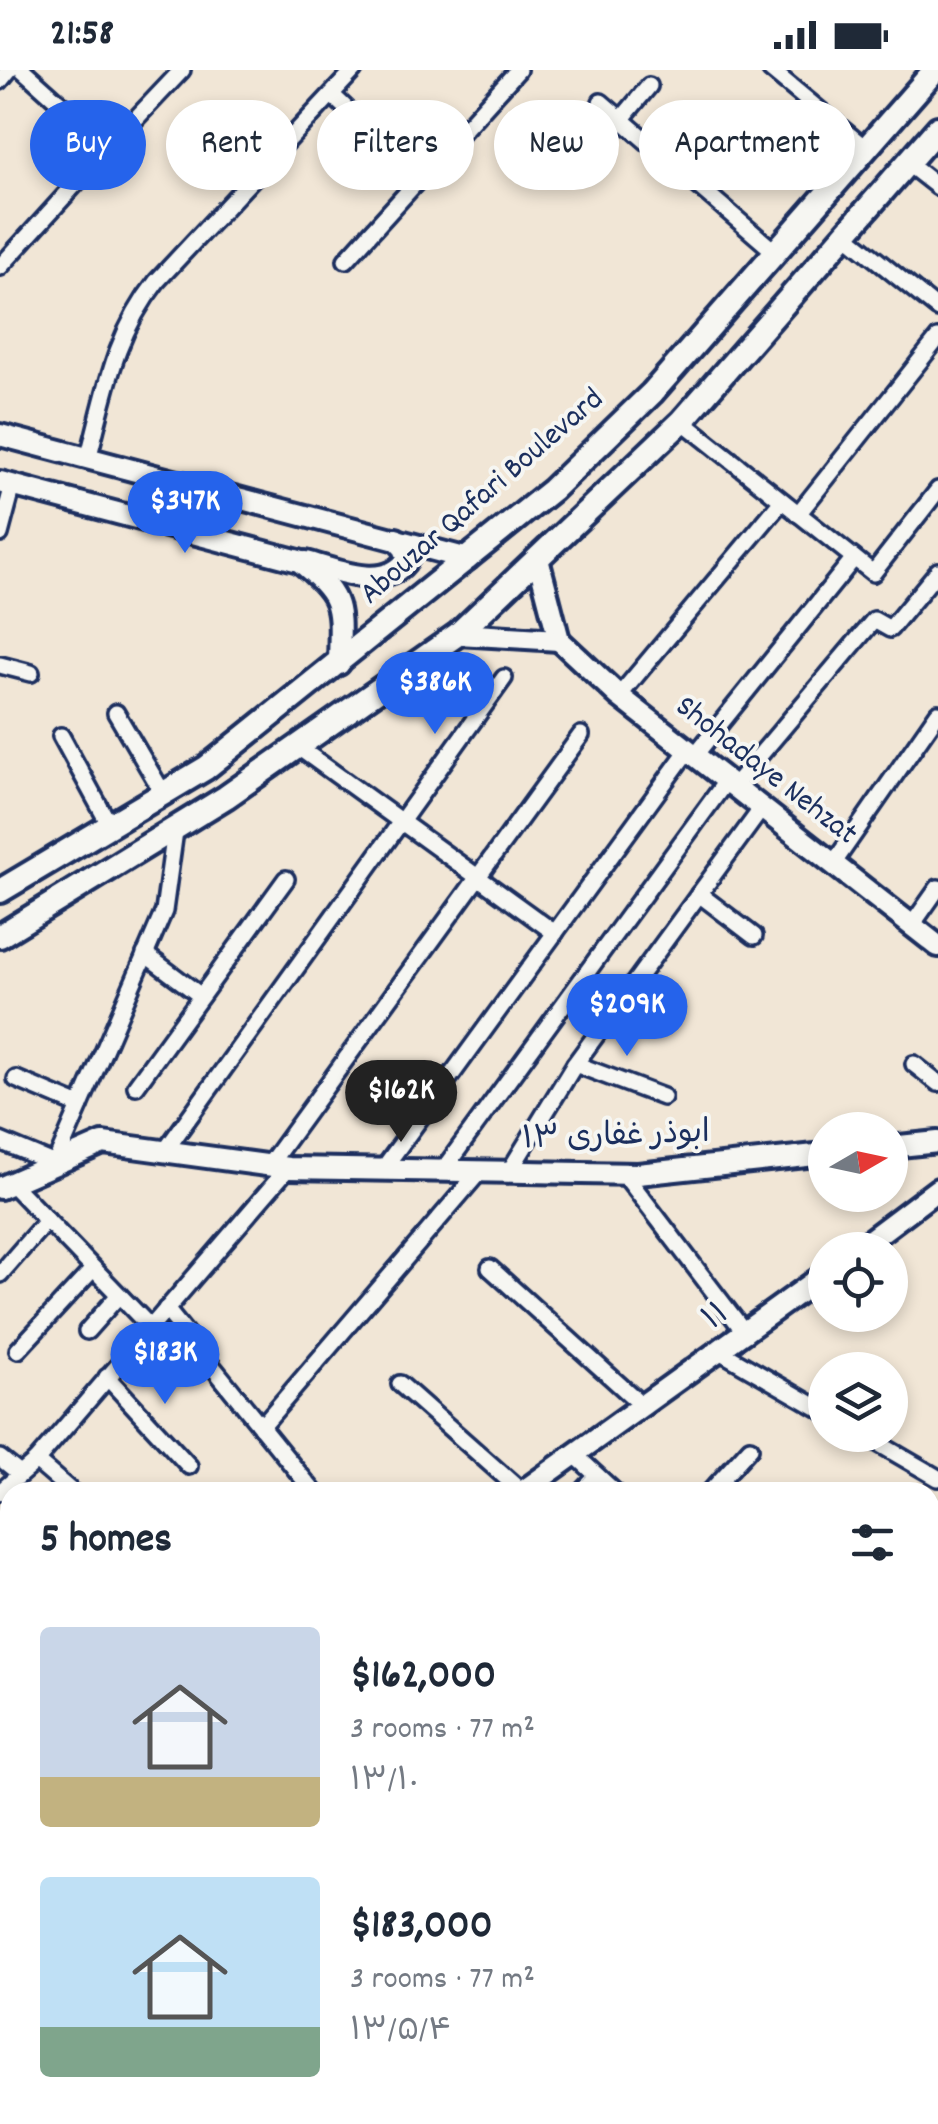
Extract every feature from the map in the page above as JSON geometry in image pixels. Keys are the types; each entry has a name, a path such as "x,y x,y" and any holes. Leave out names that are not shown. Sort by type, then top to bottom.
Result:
{"main road":[{"name":"Abouzar Qafari Boulevard","path":"3,883 206,768 552,490 638,407 935,70"},
{"path":"0,936 176,830 458,634 682,422 769,317 938,128"},
{"path":"739,294 769,317"}],"street":[{"path":"0,81 9,70"},
{"path":"24,70 57,100"},
{"path":"146,108 182,70"},
{"path":"88,458 120,340 131,316 157,282 354,70"},
{"path":"474,118 518,70"},
{"path":"772,70 865,148"},
{"path":"619,123 649,86"},
{"path":"332,94 338,100"},
{"path":"619,117 776,252"},
{"path":"906,162 938,187"},
{"path":"0,267 70,190"},
{"path":"346,260 409,190"},
{"path":"843,233 938,308"},
{"path":"798,514 938,338"},
{"path":"682,422 872,573 938,490"},
{"path":"0,435 468,559"},
{"path":"0,534 6,483 366,578 402,569 408,558 396,539"},
{"path":"619,696 782,502"},
{"path":"384,1170 692,753 854,558"},
{"path":"458,634 559,640 538,559"},
{"path":"300,560 330,584 340,608 339,664"},
{"path":"443,1170 730,783 874,620 890,629 938,571"},
{"name":"Shohadaye Nehzat","path":"559,640 619,696 938,946"},
{"path":"0,665 30,673"},
{"path":"165,1151 504,678"},
{"path":"116,713 163,793"},
{"path":"833,864 938,713"},
{"path":"11,1482 36,1461 150,1328 279,1167 478,877 581,735"},
{"path":"61,736 109,824"},
{"path":"298,747 556,933"},
{"path":"509,1172 576,1064 762,808"},
{"path":"0,1141 55,1164 164,911 176,830"},
{"path":"136,1086 286,879"},
{"path":"912,925 938,888"},
{"path":"699,894 754,936"},
{"path":"146,954 201,996"},
{"path":"576,1064 664,1097"},
{"path":"914,1064 938,1082"},
{"path":"16,1079 80,1106"},
{"path":"908,1145 938,1142"},
{"name":"۱۳ ابوذر غفاری","path":"5,1186 103,1143 279,1167 384,1170 624,1174 808,1156"},
{"path":"261,1427 480,1171"},
{"path":"624,1174 746,1334"},
{"path":"5,1186 46,1220 150,1328"},
{"path":"881,1232 938,1189"},
{"path":"0,1274 46,1220"},
{"path":"18,1350 93,1268"},
{"path":"490,1268 644,1408"},
{"name":"۱۱","path":"536,1482 808,1287"},
{"path":"87,1331 119,1295"},
{"path":"166,1309 303,1482"},
{"path":"721,1352 808,1402"},
{"path":"107,1377 189,1466"},
{"path":"400,1384 511,1482"},
{"path":"719,1482 750,1448"},
{"path":"893,1452 938,1478"},
{"path":"575,1455 604,1482"},
{"path":"0,1458 20,1474"},
{"path":"36,1461 60,1482"},
{"path":"592,1482 598,1476"}],"lane":[{"path":"632,987 674,1015"}]}
